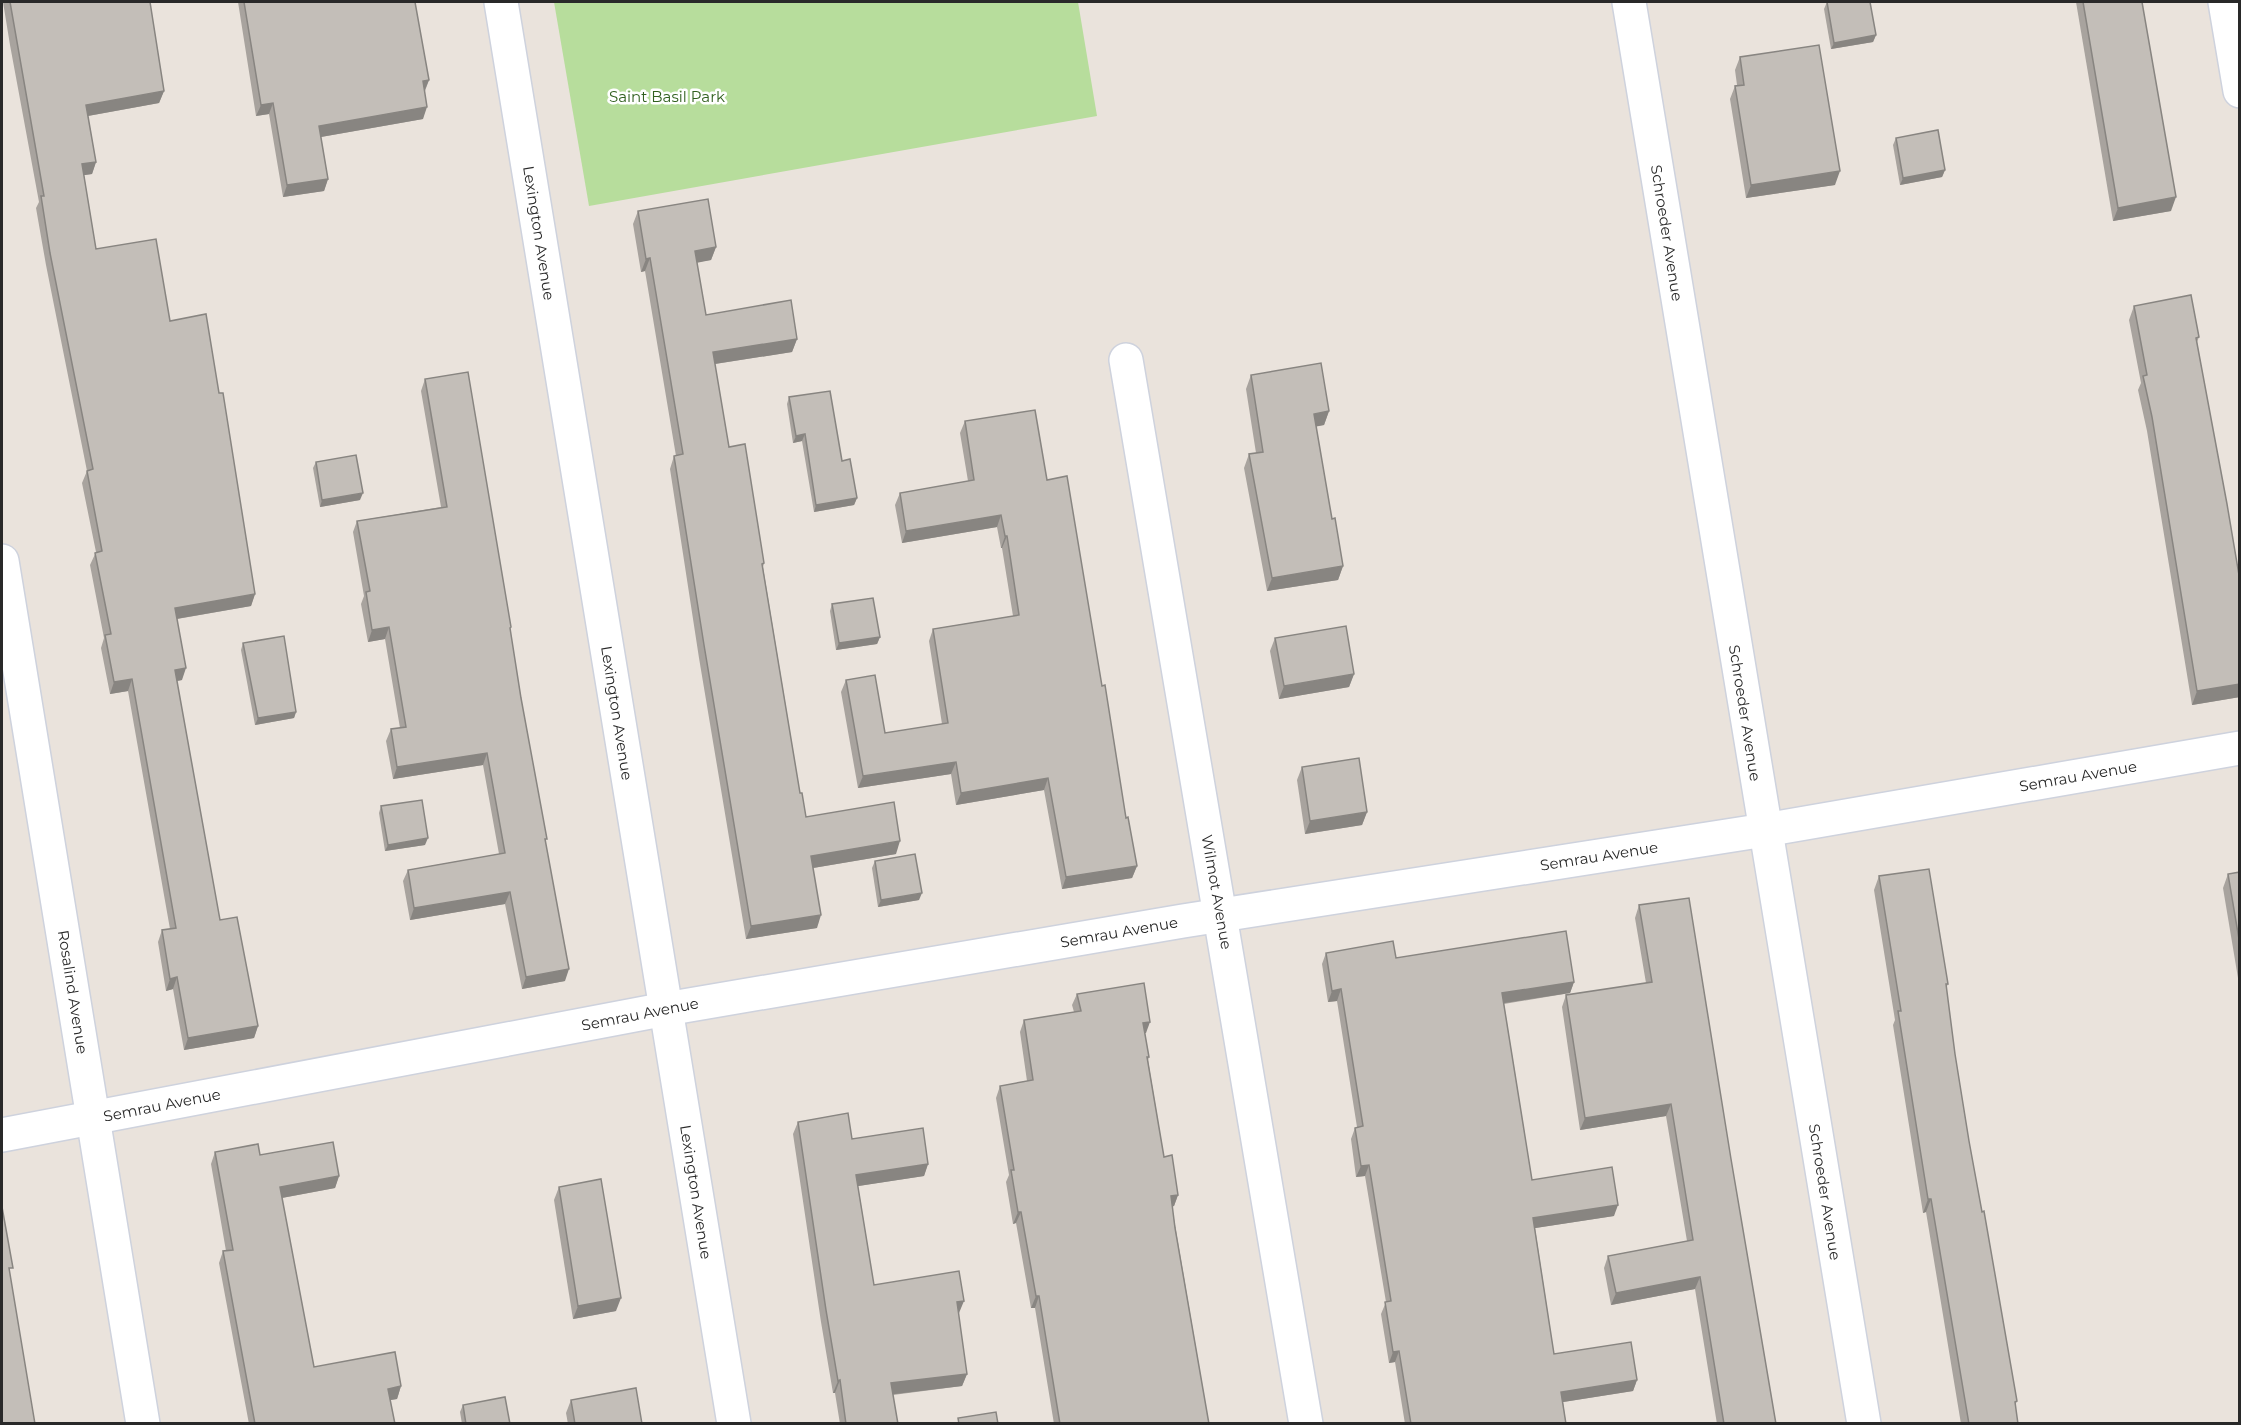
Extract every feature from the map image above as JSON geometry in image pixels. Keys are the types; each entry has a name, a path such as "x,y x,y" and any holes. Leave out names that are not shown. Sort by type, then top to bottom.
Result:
{"street":[{"name":"Lexington Avenue","path":"501,2 734,1424"},
{"name":"Schroeder Avenue","path":"1629,2 1864,1424"},
{"path":"2225,2 2240,91"},
{"name":"Wilmot Avenue","path":"1126,360 1222,915 1306,1424"},
{"name":"Rosalind Avenue","path":"2,561 143,1424"},
{"name":"Semrau Avenue","path":"2,1135 666,1009 1222,915 1765,830 2240,747"}],"green space":[{"name":"Saint Basil Park","path":"554,2 1078,2 1097,116 589,206"}],"building":[{"path":"10,2 150,2 164,91 86,105 96,162 82,164 96,249 156,239 170,321 206,314 219,393 223,393 255,594 175,608 186,668 175,670 220,920 237,917 258,1026 188,1038 177,977 170,979 162,930 176,928 132,679 114,682 105,635 111,634 95,553 102,551 87,471 93,469 50,253 41,196 44,196"},
{"path":"244,2 415,2 429,80 423,81 427,107 319,126 328,179 287,185 273,103 261,105"},
{"path":"1827,2 1870,2 1876,35 1834,43"},
{"path":"2083,2 2142,2 2176,197 2118,208"},
{"path":"1819,45 1840,171 1751,185 1735,86 1744,85 1740,57"},
{"path":"1938,130 1945,170 1903,178 1896,138"},
{"path":"708,199 716,247 695,251 706,315 791,300 797,339 713,352 729,447 745,444 764,563 762,564 806,817 894,802 900,841 811,856 821,915 751,926 674,456 683,454 650,258 646,259 638,211"},
{"path":"2191,295 2199,337 2196,338 2240,581 2240,684 2197,691 2152,417 2143,376 2147,375 2134,306"},
{"path":"1321,363 1329,411 1314,414 1332,519 1335,518 1343,566 1272,578 1249,454 1263,452 1251,375"},
{"path":"468,372 521,698 569,969 526,977 510,892 414,908 408,870 505,853 487,753 397,767 391,729 406,727 389,627 372,630 366,592 370,591 357,521 447,507 425,379"},
{"path":"830,391 842,461 850,459 857,498 816,505 805,434 796,436 789,397"},
{"path":"1035,410 1047,480 1067,476 1102,686 1105,685 1126,818 1128,817 1137,866 1066,877 1048,778 961,793 956,762 863,776 846,680 875,675 885,733 948,723 933,629 1019,615 1007,536 1005,536 1001,515 906,531 900,493 974,480 965,421"},
{"path":"356,455 363,493 322,500 316,462"},
{"path":"873,598 880,637 839,643 832,604"},
{"path":"1346,626 1354,674 1284,686 1275,638"},
{"path":"284,636 296,712 258,718 243,643"},
{"path":"1359,758 1367,812 1310,821 1302,767"},
{"path":"422,800 428,838 388,845 381,806"},
{"path":"915,854 922,893 881,900 875,861"},
{"path":"1929,869 1948,984 1946,984 1955,1054 2017,1401 2015,1402 2018,1424 1969,1424 1931,1199 1928,1199 1879,876"},
{"path":"2240,872 2240,945 2228,874"},
{"path":"1689,898 1776,1424 1724,1424 1700,1277 1616,1293 1608,1256 1693,1240 1671,1104 1585,1118 1566,995 1652,982 1639,905"},
{"path":"1566,931 1574,982 1502,993 1532,1180 1612,1167 1618,1205 1533,1218 1554,1354 1631,1342 1637,1380 1561,1392 1566,1424 1411,1424 1399,1351 1393,1352 1385,1302 1391,1301 1369,1165 1361,1166 1355,1128 1363,1126 1341,989 1332,991 1326,953 1393,941 1396,958"},
{"path":"1144,983 1150,1022 1143,1023 1149,1057 1147,1057 1164,1157 1172,1155 1178,1195 1171,1196 1175,1228 1209,1424 1060,1424 1039,1296 1036,1296 1021,1212 1018,1212 1011,1170 1014,1170 1000,1086 1033,1080 1024,1020 1081,1011 1077,994"},
{"path":"848,1113 852,1139 923,1128 928,1164 856,1175 874,1285 959,1271 964,1301 957,1302 967,1374 891,1383 898,1424 846,1424 826,1310 798,1122"},
{"path":"333,1142 339,1176 280,1187 314,1367 395,1352 401,1386 388,1389 395,1424 255,1424 223,1251 233,1250 215,1152 258,1144 260,1155"},
{"path":"601,1179 621,1298 578,1306 559,1187"},
{"path":"2,1207 13,1268 9,1268 35,1424 2,1424"},
{"path":"636,1388 642,1424 575,1424 571,1400"},
{"path":"505,1397 510,1424 466,1424 463,1405"},
{"path":"996,1412 998,1424 959,1424 958,1418"}]}
